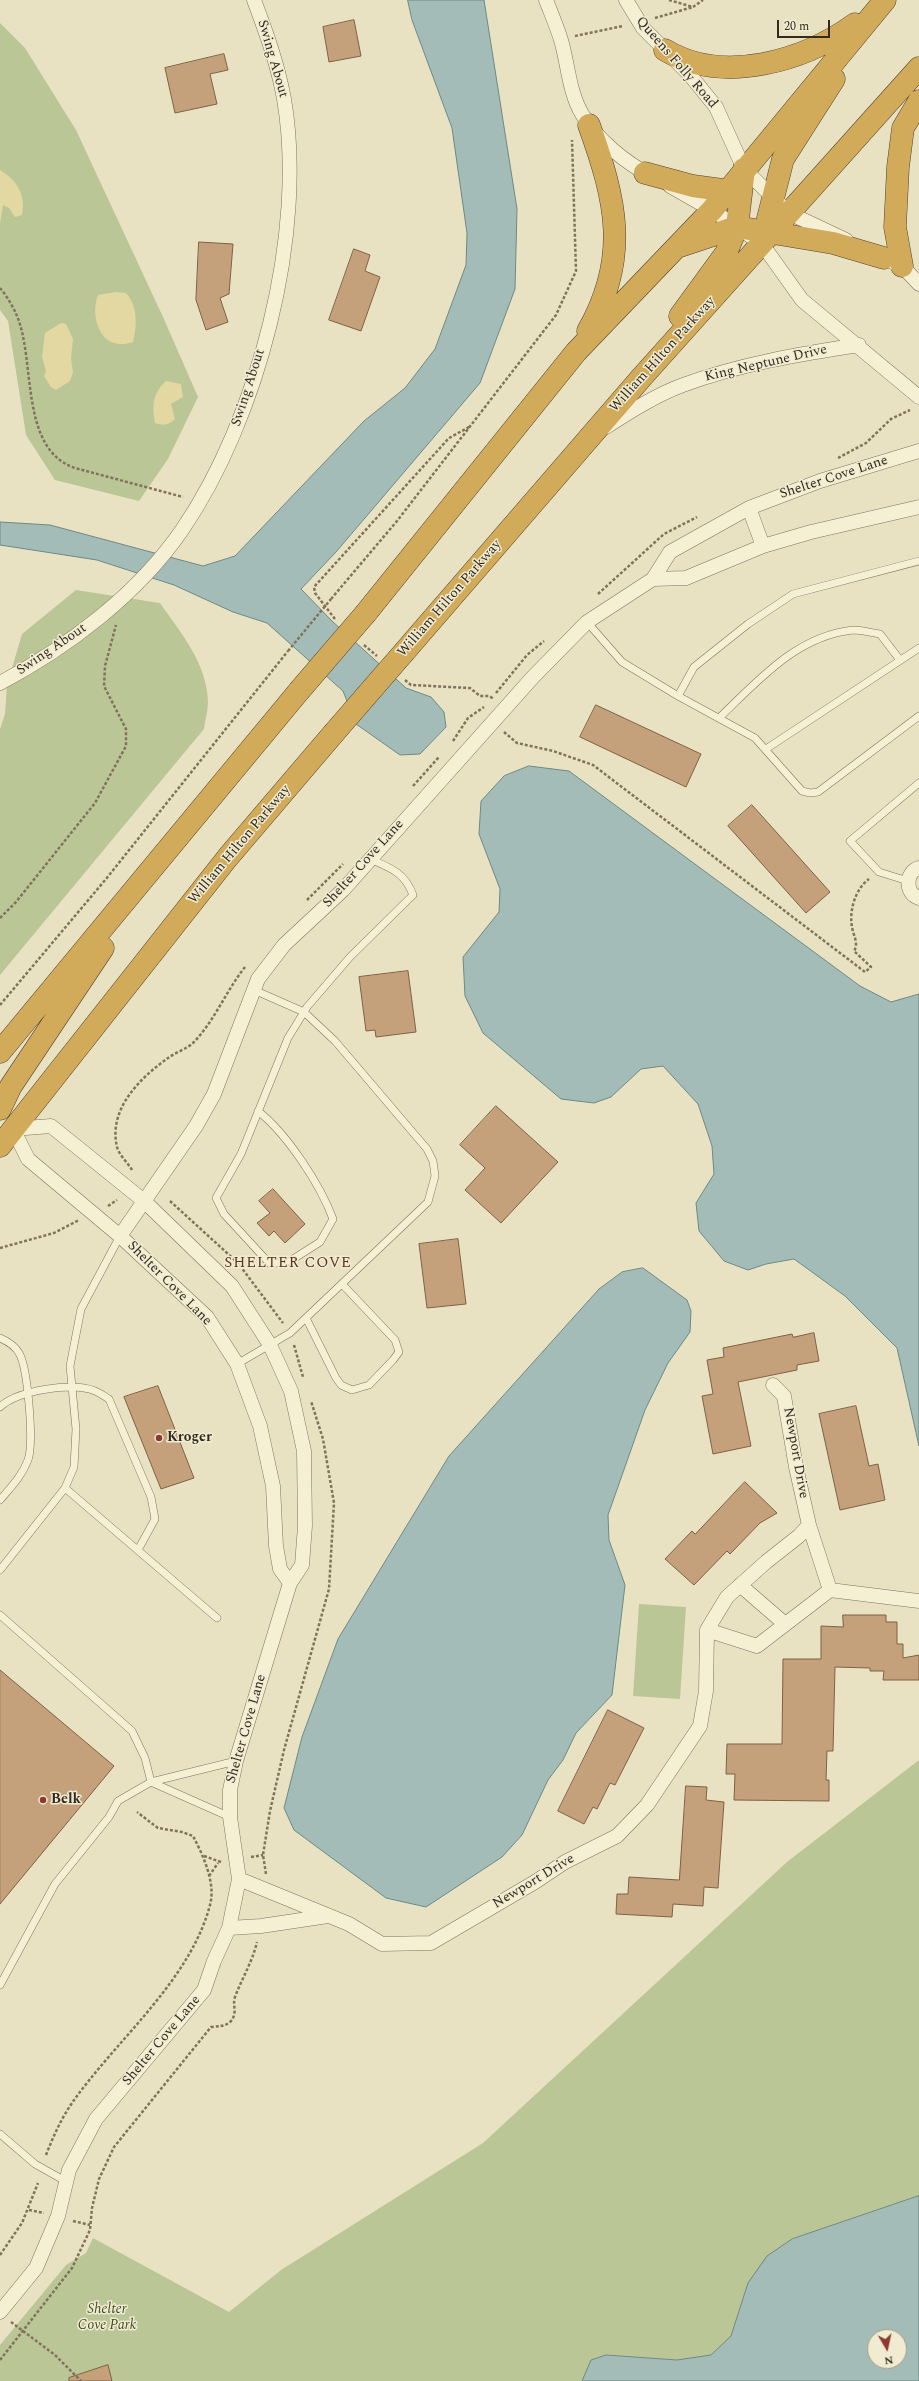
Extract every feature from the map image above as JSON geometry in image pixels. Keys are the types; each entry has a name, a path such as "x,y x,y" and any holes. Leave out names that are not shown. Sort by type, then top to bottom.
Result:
{"highway":[{"path":"665,50 679,58 708,66 746,66 773,62 793,57 834,39 884,1"},
{"path":"0,1052 299,691 366,613 576,352 712,210 733,192 744,170 884,1"},
{"path":"766,235 773,197 783,159 884,1"},
{"name":"William Hilton Parkway","path":"4,1130 228,856 333,734 766,235 789,213 822,177 919,68"},
{"path":"676,247 737,227 766,235 833,243 893,262 898,167 903,128 919,101"},
{"path":"576,352 591,325 611,275 615,248 616,223 611,191 581,130"},
{"path":"645,173 693,186 773,197 822,177"},
{"path":"592,436 726,253 737,227 733,192"},
{"path":"0,1109 11,1086 164,855"}],"street":[{"name":"Swing About","path":"0,683 47,655 116,604 165,551 181,531 199,502 233,436 252,385 273,309 284,248 288,199 287,121 280,80 254,0"},
{"path":"546,0 561,39 576,100 581,130 645,173 712,210 737,227"},
{"name":"Queens Folly Road","path":"626,0 638,22 690,75 716,107 744,170"},
{"path":"744,170 789,213 893,262 919,284"},
{"name":"King Neptune Drive","path":"766,235 802,300 859,345 919,397"},
{"name":"King Neptune Drive","path":"592,436 646,402 682,385 732,369 811,352 859,345"},
{"name":"Shelter Cove Lane","path":"120,1236 196,1126 214,1094 258,979 284,945 343,890 499,714 587,622 653,579 670,552 749,508 820,481 919,451"},
{"path":"653,579 686,578 763,546 811,532 919,507"},
{"path":"749,508 763,546"},
{"path":"919,868 910,875 908,881 910,891 919,898"},
{"name":"Shelter Cove Lane","path":"4,1130 51,1126 144,1201 232,1286 270,1345 291,1391 304,1451 305,1526 302,1565 290,1582 236,1761 230,1790 230,1817 239,1879 229,1928 204,1990 96,2120 70,2170 58,2216 36,2268 5,2316"},
{"name":"Shelter Cove Lane","path":"4,1130 28,1159 120,1236 207,1317 237,1364 260,1426 273,1486 276,1546 280,1569 290,1582"},
{"name":"Newport Drive","path":"773,1385 784,1396 796,1467 809,1525 830,1590"},
{"path":"809,1525 799,1536 727,1597 707,1630 757,1646 830,1590 919,1601"},
{"path":"740,1585 785,1624"},
{"name":"Newport Drive","path":"229,1928 261,1926 328,1916 349,1924 382,1944 431,1943 565,1862 617,1836 647,1805 700,1726 706,1691 707,1630"},
{"path":"239,1879 328,1916"}],"lane":[{"path":"678,696 694,667 748,624 793,594 919,561"},
{"path":"587,622 622,662 678,696 755,738 802,791 810,793 818,792 919,716"},
{"path":"719,718 779,660 818,637 854,630 880,634 900,660"},
{"path":"766,749 919,648"},
{"path":"908,881 879,872 850,841 919,783"},
{"path":"258,1111 286,1139 328,1204 333,1219 320,1242 290,1261 270,1264 224,1214 216,1198 241,1154 258,1111 288,1038 304,1012 350,957 413,896 408,882 393,869 370,859"},
{"path":"237,1364 290,1333 342,1284 428,1202 435,1176 433,1161 427,1149 335,1041 304,1012 254,990"},
{"name":"Shelter Cove Lane","path":"0,1570 65,1488 74,1466 76,1428 70,1366 81,1309 120,1236"},
{"path":"306,1318 341,1385 352,1390 369,1385 393,1360 399,1352 399,1347 395,1340 342,1284"},
{"path":"0,1338 19,1352 24,1366 28,1394 31,1444 29,1458 22,1474 0,1500"},
{"path":"0,1407 28,1394 71,1387 95,1391 109,1399 151,1497 155,1519 138,1550"},
{"path":"65,1488 217,1618"},
{"path":"0,1615 132,1731 145,1758 151,1782"},
{"path":"0,1985 54,1884 109,1817 118,1801 151,1782 236,1761"},
{"path":"151,1782 230,1817"},
{"path":"0,2134 35,2164 67,2182"}],"path":[{"path":"669,0 693,7"},
{"path":"561,39 638,22 693,7 703,0"},
{"path":"0,1005 106,879 288,651 397,521 556,315 576,271 581,130"},
{"path":"0,288 17,317 24,342 36,419 44,442 54,455 63,464 75,468 199,502"},
{"path":"315,593 314,587 449,438 471,426"},
{"path":"0,918 16,902 95,803 126,746 126,729 104,686 105,666 116,625 116,604"},
{"path":"412,685 470,688 480,696 489,696 494,699 502,730 517,743 553,751 593,765 865,972 871,967 854,951 856,943 851,927 852,911 856,895 867,881 879,872"},
{"path":"46,2155 72,2104 180,1970 210,1904 209,1876 203,1856 192,1836 182,1832 158,1828 137,1812"},
{"path":"248,1858 263,1855 266,1876"},
{"path":"203,1856 218,1863 209,1876"},
{"path":"0,2360 72,2268 90,2225 99,2179 114,2147 211,2027 222,2027 232,2020 235,2014 235,1996 251,1964 257,1942"},
{"path":"0,2255 29,2210 38,2183"},
{"path":"29,2210 48,2214"},
{"path":"70,2220 90,2225"},
{"path":"5,2316 23,2332 55,2355 81,2381"}],"green space":[{"path":"0,23 25,48 76,130 163,317 198,397 168,459 139,501 55,480 26,435 8,321 0,310"},
{"path":"76,590 160,603 192,649 198,661 207,688 208,709 204,729 0,975 0,729 5,714 7,685 22,634"},
{"path":"639,1604 686,1607 680,1699 633,1696"},
{"name":"Shelter Cove Park","path":"919,1760 919,2196 792,2239 748,2283 731,2337 711,2355 677,2360 606,2355 591,2360 582,2381 0,2381 0,2345 66,2265 86,2253 93,2238 229,2312 281,2270 483,2143 787,1862"}],"sand":[{"path":"0,170 11,178 19,189 23,201 23,208 22,215 15,217 9,208 3,205 0,224"},
{"path":"116,292 126,293 133,304 136,323 133,342 122,344 113,343 100,332 95,314 98,295"},
{"path":"61,323 66,324 73,339 71,358 73,372 70,381 56,390 51,387 44,376 46,371 42,357 45,333"},
{"path":"166,381 181,384 183,397 171,404 175,419 168,424 155,423 153,411 154,400 161,386"}],"water":[{"path":"408,0 484,0 517,209 515,289 480,383 336,552 301,589 333,622 406,688 431,697 444,712 446,727 420,754 400,755 356,724 343,691 267,623 233,612 174,585 97,560 0,545 0,522 50,525 203,566 235,556 364,421 405,388 435,349 466,265 467,233 452,128 412,20"},
{"path":"529,766 569,771 860,986 891,1002 919,994 919,1446 897,1348 845,1296 794,1259 766,1264 748,1270 724,1261 699,1231 696,1203 714,1174 712,1146 698,1104 663,1066 641,1069 611,1097 594,1103 561,1099 483,1033 465,996 463,957 499,912 500,889 479,834 481,801 504,776"},
{"path":"643,1268 687,1300 691,1311 690,1332 668,1363 645,1410 608,1515 609,1540 625,1585 612,1695 576,1733 563,1760 548,1780 522,1835 502,1857 426,1907 386,1898 294,1830 284,1808 302,1737 338,1639 449,1456 599,1289 622,1272"},
{"path":"919,2196 919,2381 582,2381 591,2360 606,2355 677,2360 711,2355 731,2336 748,2283 767,2256 792,2239"}],"building":[{"path":"354,20 361,56 329,62 323,27"},
{"path":"224,54 228,70 210,74 217,104 175,113 165,68"},
{"path":"199,242 233,244 229,294 220,298 228,322 206,330 196,300"},
{"path":"354,249 370,255 365,271 380,277 361,331 329,320"},
{"path":"596,705 701,754 686,787 580,737"},
{"path":"752,805 830,892 806,913 728,826"},
{"path":"408,971 416,1032 376,1037 375,1030 366,1031 359,977"},
{"path":"496,1106 558,1162 501,1223 465,1190 485,1168 460,1145"},
{"path":"273,1189 305,1224 285,1243 274,1231 269,1236 257,1223 270,1213 259,1201"},
{"path":"458,1239 466,1304 427,1308 419,1244"},
{"path":"814,1333 819,1361 797,1365 797,1370 738,1382 751,1446 713,1454 702,1396 713,1394 707,1360 724,1357 723,1348 792,1334 793,1337"},
{"name":"Kroger","path":"158,1386 194,1478 161,1489 124,1397"},
{"path":"856,1406 869,1466 878,1464 885,1500 840,1510 819,1414"},
{"path":"745,1482 777,1513 760,1523 730,1554 727,1551 694,1585 665,1559 692,1531 695,1534"},
{"path":"843,1615 886,1615 886,1622 897,1622 897,1644 903,1644 903,1658 919,1655 919,1680 883,1680 884,1671 870,1671 870,1668 835,1667 833,1751 827,1751 826,1780 829,1780 829,1801 734,1800 735,1774 726,1774 727,1744 782,1744 783,1659 821,1659 821,1626 843,1627"},
{"name":"Belk","path":"0,1670 114,1766 0,1904"},
{"path":"608,1710 644,1728 615,1785 610,1783 597,1809 593,1807 584,1824 558,1811"},
{"path":"686,1786 707,1787 706,1800 724,1802 718,1888 704,1887 703,1906 673,1904 672,1917 616,1914 617,1894 628,1894 629,1877 679,1880"},
{"path":"108,2365 112,2381 69,2381 69,2378"}],"place":[{"name":"Kroger","path":"159,1438"},
{"name":"Belk","path":"43,1800"}],"district":[{"name":"SHELTER COVE","path":"288,1264"}]}
